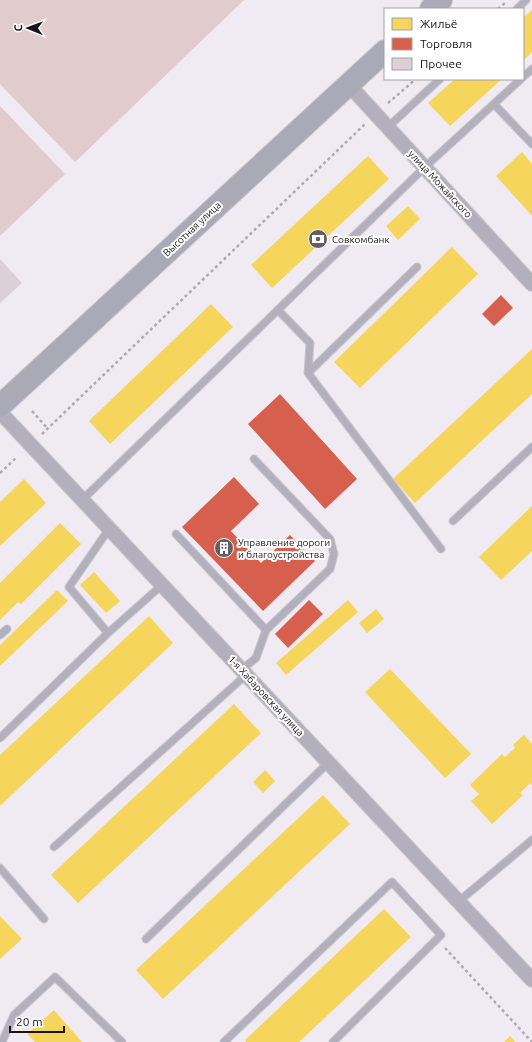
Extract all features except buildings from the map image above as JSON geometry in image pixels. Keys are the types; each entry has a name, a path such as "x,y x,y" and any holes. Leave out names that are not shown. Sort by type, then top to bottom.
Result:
{"main road":[{"path":"432,8 441,0"},
{"name":"Высотная улица","path":"0,406 384,52"}],"street":[{"name":"улица Можайского","path":"348,84 532,284"},
{"name":"1-я Хабаровская улица","path":"0,412 532,980"}],"lane":[{"path":"518,8 526,0"},
{"path":"524,76 532,69"},
{"path":"388,127 439,80"},
{"path":"82,500 425,168 520,80"},
{"path":"494,104 532,144"},
{"path":"308,373 417,267"},
{"path":"278,310 310,343 308,373 441,549"},
{"path":"453,521 532,448"},
{"path":"54,847 243,672 256,658 266,630 330,569 334,554 330,539 254,459"},
{"path":"108,633 69,587 109,529"},
{"path":"176,534 266,630"},
{"path":"0,738 108,633 162,585"},
{"path":"0,635 7,629"},
{"path":"146,939 328,763"},
{"path":"458,902 532,840"},
{"path":"0,868 44,919"},
{"path":"224,1042 392,882 441,935 438,940 333,1042"},
{"path":"2,1042 14,1015 55,977 122,1042"}],"path":[{"path":"499,8 509,0"},
{"path":"42,434 376,114 415,80"},
{"path":"32,411 48,429"},
{"path":"0,473 17,457"},
{"path":"438,940 532,1042"}],"shaded area":[{"path":"0,0 244,0 75,162 0,84"},
{"path":"0,106 65,174 0,236"}],"place":[{"name":"Совкомбанк","path":"318,239"},
{"name":"Управление дороги и благоустройства","path":"224,548"}]}
